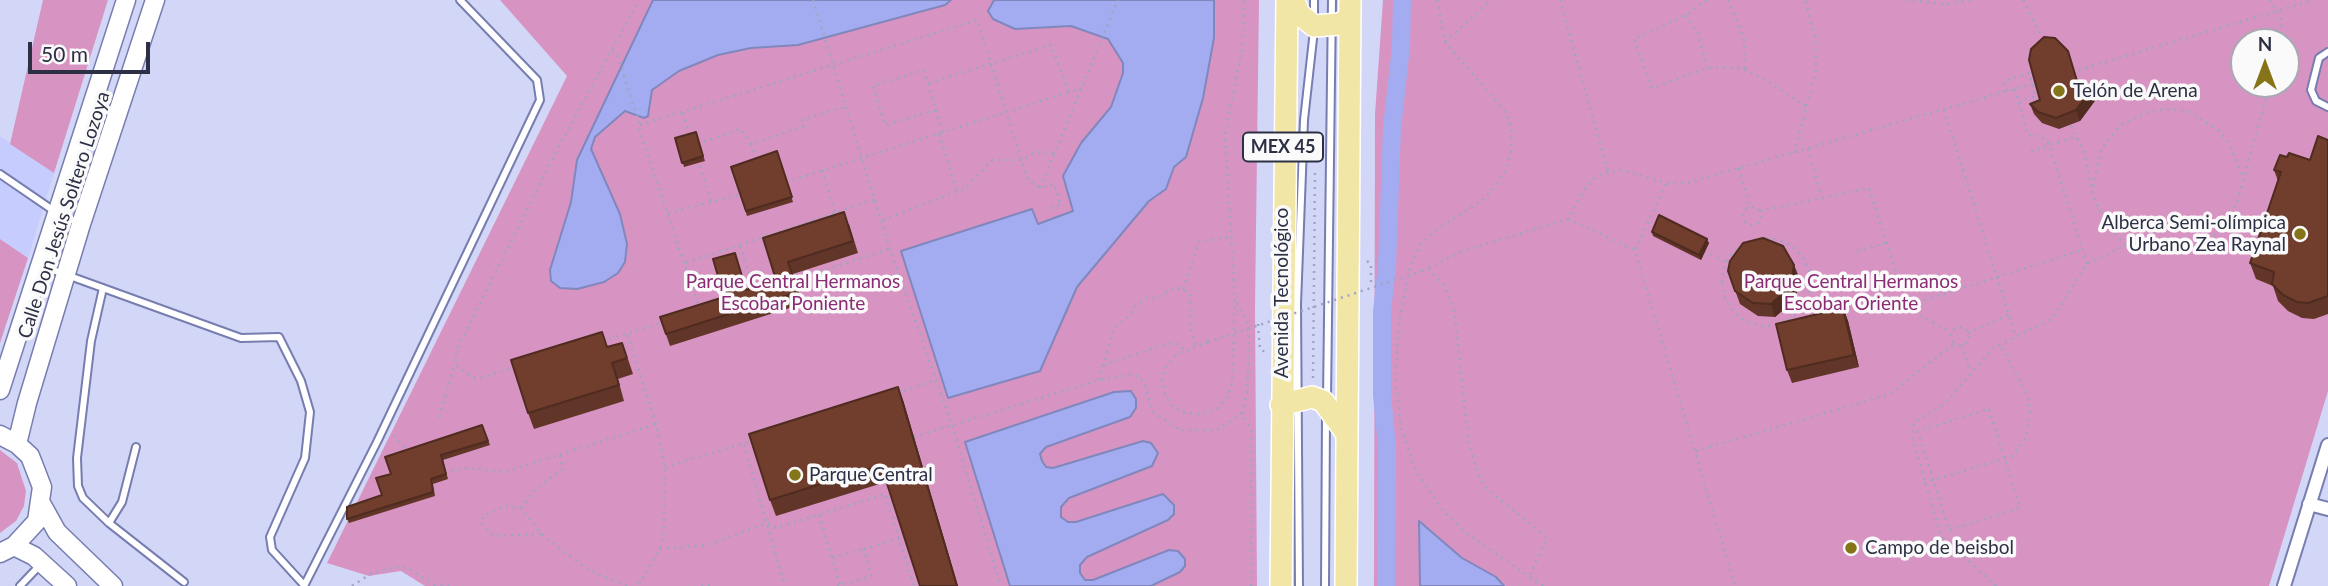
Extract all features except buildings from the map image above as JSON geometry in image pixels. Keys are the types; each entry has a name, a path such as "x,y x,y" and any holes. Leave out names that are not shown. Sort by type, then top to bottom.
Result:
{"main road":[{"name":"Avenida Tecnológico","path":"1281,586 1295,394 1287,0"},
{"path":"1294,0 1299,14 1337,17"},
{"name":"MEX 45","path":"1337,17 1347,434 1346,586"},
{"path":"1295,394 1312,397 1326,405 1347,434"}],"street":[{"name":"Calle Don Jesús Soltero Lozoya","path":"0,390 126,0"},
{"name":"Calle Don Jesús Soltero Lozoya","path":"18,444 81,224 155,0"},
{"path":"0,435 18,444 38,471 42,487 42,505 37,521 7,550 43,563 67,586"},
{"path":"2284,586 2328,445"},
{"path":"2311,497 2328,495"},
{"path":"2311,497 2328,509"},
{"path":"42,505 57,532 113,586"}],"lane":[{"path":"40,265 241,338 279,337 301,381 310,412 305,458 270,537 272,550 304,586 540,100 537,80 460,0"},
{"path":"1314,0 1337,17"},
{"path":"1325,586 1326,405 1337,17 1332,0"},
{"path":"1299,586 1295,394 1304,120 1337,17"},
{"path":"2328,52 2319,58 2311,90 2316,102 2328,107"},
{"path":"0,174 57,212 81,224"},
{"path":"103,288 91,341 77,458 78,486 83,498 108,523 184,582"},
{"path":"108,523 122,502 136,447"},
{"path":"20,586 43,563"}],"path":[{"path":"439,417 457,349 558,148 639,0"},
{"path":"813,0 890,249 934,382 952,425 1001,586"},
{"path":"1040,188 1118,0"},
{"path":"1244,0 1242,49 1224,134 1236,300 1232,383 1228,396 1217,409 1202,414 1185,413 1172,406 1165,394 1162,380 1170,359 1185,350 1208,342 1258,324 1422,271 1464,251 1568,219 1635,250"},
{"path":"1437,0 1445,42 1506,113 1511,128 1511,151 1506,169 1495,187 1484,199 1436,230 1421,244 1410,266 1398,328 1396,381 1401,428 1415,470 1444,512 1465,532 1543,586"},
{"path":"1445,42 1491,0"},
{"path":"1560,0 1608,172"},
{"path":"1707,0 1686,15 1634,39 1652,88 1707,68 1745,70 1808,108"},
{"path":"1727,0 1744,38 1745,70"},
{"path":"1794,153 1816,72 1816,39 1805,0"},
{"path":"1906,0 1947,4 1971,0"},
{"path":"2023,0 2048,48"},
{"path":"2270,0 2277,10 2283,28"},
{"path":"2063,74 2314,0"},
{"path":"1686,15 1698,33 1707,68"},
{"path":"640,125 977,20 1028,180 1040,188 1055,184 1061,205 1047,209"},
{"path":"929,83 1051,45 1069,92"},
{"path":"612,51 617,54 639,129 700,310 711,306"},
{"path":"936,110 885,125 873,86 924,70 929,83 958,192"},
{"path":"2007,91 2004,80 2029,73 2036,96 2019,101"},
{"path":"1568,219 1586,187 1596,177 1608,172 1622,170 1667,183 1687,183 2034,83"},
{"path":"775,186 1082,88"},
{"path":"2015,89 2028,135 2041,136 2049,144 2087,264"},
{"path":"1996,586 1941,536 1912,437 1914,422 1944,404 1970,373 2000,344 2052,319 2087,264 2126,245 2168,249 2190,247 2208,240 2231,216 2266,98"},
{"path":"751,144 804,126 802,120 846,106"},
{"path":"2092,191 2098,159 2110,135 2137,115 2169,109 2198,116 2218,130 2229,143 2243,176"},
{"path":"1944,110 2015,337"},
{"path":"683,113 711,202"},
{"path":"2071,126 2085,154 2092,191 2103,221 2126,245"},
{"path":"693,145 741,129 751,144 758,166"},
{"path":"2031,151 2075,137"},
{"path":"1808,149 1821,197"},
{"path":"883,220 958,192 974,183 992,160 1021,160 1035,152 1054,153"},
{"path":"1295,394 1314,377 1315,168"},
{"path":"1739,168 1750,207"},
{"path":"1962,170 1970,168"},
{"path":"822,170 835,212"},
{"path":"1667,183 1635,250 1735,586"},
{"path":"1750,207 1760,211 1869,188 1906,304 1910,310 1951,332 1954,344"},
{"path":"668,213 751,192"},
{"path":"685,263 876,200"},
{"path":"1750,207 1743,216 1747,224 1759,223 1760,211"},
{"path":"1183,289 1199,242 1233,236"},
{"path":"1762,238 1777,239 1790,246 1808,268 1811,281 1806,306 1790,320 1776,325 1747,321 1735,313 1722,289 1726,262 1735,250 1747,242 1762,238"},
{"path":"1857,251 1886,243"},
{"path":"740,246 755,293"},
{"path":"792,281 890,249"},
{"path":"1806,306 1900,308 2082,250"},
{"path":"1703,251 1726,262"},
{"path":"1371,264 1371,287"},
{"path":"1427,268 1450,294 1454,307 1468,439 1480,479 1489,491 1547,537 1530,575"},
{"path":"1099,380 1114,328 1130,315 1136,305 1147,298 1157,298 1174,288 1183,289 1190,295 1190,328 1196,346"},
{"path":"914,437 1099,380 1134,374 1142,378 1153,412 1180,430 1200,433 1217,430 1242,413 1247,393 1247,321 1236,300"},
{"path":"1303,309 1303,323"},
{"path":"1968,333 2008,315"},
{"path":"600,342 676,318"},
{"path":"1258,324 1260,349 1265,352"},
{"path":"1951,332 1961,327 1968,333"},
{"path":"1695,451 1890,394 1954,344 1962,345 1967,342 1968,333"},
{"path":"627,334 656,424 665,467 664,533 660,548 638,586"},
{"path":"1102,365 1166,344 1176,343 1185,350"},
{"path":"1924,483 2005,459 2018,451 2026,439 2030,411 2024,384 2000,344"},
{"path":"1962,345 1970,373"},
{"path":"455,363 471,377 480,379 520,366"},
{"path":"896,394 934,382"},
{"path":"1989,409 2005,459 2020,508 1949,530 1918,431 1989,409"},
{"path":"1242,413 1251,430 1251,586"},
{"path":"434,467 446,473 468,468 505,472 656,424"},
{"path":"384,425 410,453"},
{"path":"665,467 757,439"},
{"path":"744,443 785,586"},
{"path":"521,508 536,488 563,469 560,454"},
{"path":"660,548 707,545 766,523 776,528 886,494 914,586"},
{"path":"541,534 493,536 485,531 481,523 484,515 505,506 521,508 541,534 587,569 627,586"},
{"path":"819,515 839,585 872,576 864,549"},
{"path":"832,558 900,538"},
{"path":"352,586 382,569 396,567 408,568 435,585 449,586"},
{"path":"856,581 858,586"},
{"path":"701,586 713,586"}],"shaded area":[{"path":"653,0 951,0 945,5 798,45 751,48 718,55 679,71 652,90 648,116 644,118 625,111 595,137 591,149 620,214 627,244 625,262 618,273 604,282 577,289 560,288 551,281 550,270 571,202 577,160"},
{"path":"994,0 1214,0 1214,38 1203,98 1186,157 1174,167 1166,189 1149,201 1077,287 1040,371 948,398 901,251 1032,209 1038,224 1073,211 1063,176 1081,143 1111,107 1123,73 1123,63 1108,39 1071,26 1015,29 993,19 988,11"},
{"path":"0,136 54,173 28,258 0,239"},
{"path":"1131,391 1136,399 1136,408 1130,417 1046,447 1040,454 1042,461 1046,467 1053,468 1143,441 1151,443 1158,453 1152,466 1069,498 1061,507 1061,517 1068,522 1076,522 1163,494 1174,505 1174,514 1168,520 1087,557 1080,565 1080,573 1085,580 1093,580 1169,550 1178,551 1185,559 1185,566 1180,572 1151,586 1010,586 965,442 1114,392"},
{"path":"1419,521 1462,558 1496,577 1504,586 1420,586"}],"green space":[{"path":"43,0 108,0 54,173 10,144"},
{"name":"Parque Central Hermanos Escobar Poniente","path":"500,0 1259,0 1255,308 1257,586 425,586 401,571 369,576 327,563 567,76"},
{"name":"Parque Central Hermanos Escobar Oriente","path":"1383,0 2328,0 2328,391 2269,586 1374,586 1375,114"},
{"path":"0,239 28,258 0,343"},
{"path":"0,450 17,463 26,491 24,506 16,521 0,533"}],"waterway":[{"path":"1386,586 1387,447 1382,395 1382,312 1402,0"}],"place":[{"name":"Telón de Arena","path":"2059,91"},
{"name":"Alberca Semi-olímpica Urbano Zea Raynal","path":"2300,234"},
{"name":"Parque Central","path":"795,475"},
{"name":"Campo de beisbol","path":"1851,548"}]}
